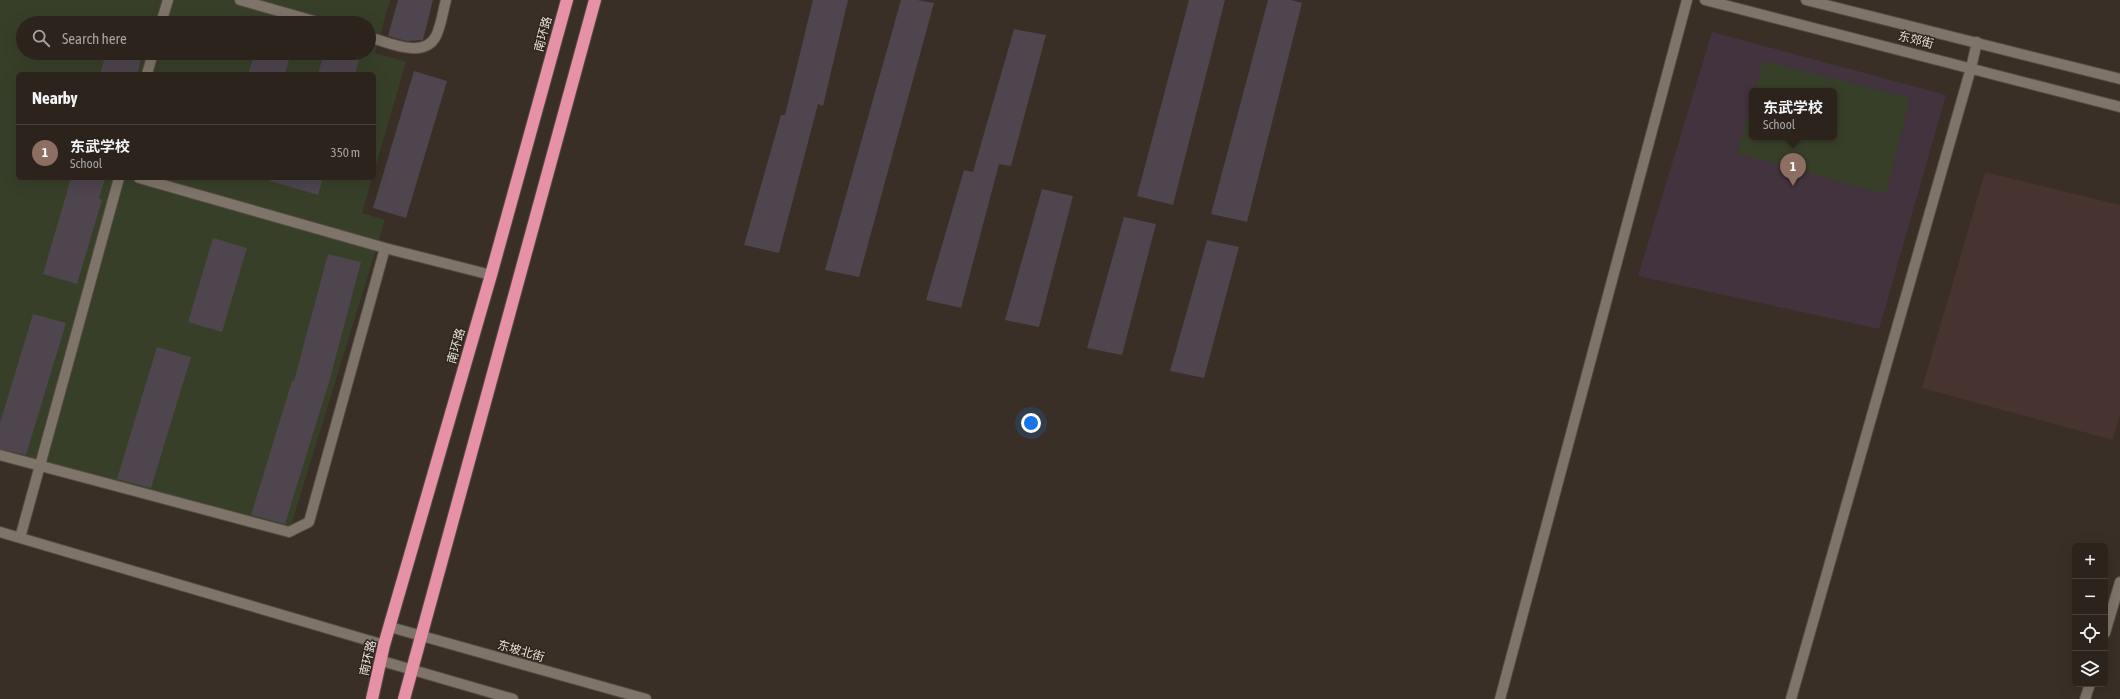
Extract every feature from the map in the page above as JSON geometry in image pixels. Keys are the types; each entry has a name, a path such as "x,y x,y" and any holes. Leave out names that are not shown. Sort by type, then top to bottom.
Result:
{"highway":[{"name":"南环路","path":"372,699 382,661 384,645 491,276 567,0"},
{"path":"404,699 595,0"}],"street":[{"path":"163,16 168,0"},
{"path":"240,0 296,16"},
{"path":"376,39 410,48 425,46 435,37 446,0"},
{"path":"1500,699 1687,0"},
{"name":"东郊街","path":"1705,0 2120,107"},
{"name":"东郊街","path":"1806,0 2120,79"},
{"path":"1791,699 1971,68 1977,42"},
{"path":"148,72 151,60"},
{"path":"20,538 118,180"},
{"path":"146,180 385,248 491,276"},
{"path":"0,455 289,532 309,522 385,248"},
{"path":"0,532 384,645"},
{"path":"2108,623 2120,582"},
{"name":"东坡北街","path":"390,627 646,699"},
{"path":"382,661 513,699"},
{"path":"2085,699 2089,687"}],"shaded area":[{"path":"1712,32 1946,95 1879,329 1638,276"},
{"path":"1985,172 2120,205 2120,414 2113,440 1922,388"}],"green space":[{"path":"0,0 390,0 376,49 376,16 16,16 16,60 376,60 376,53 406,62 376,165 376,72 16,72 16,180 371,180 362,213 385,220 289,532 0,453"},
{"path":"1763,61 1910,98 1886,194 1737,153 1749,111 1749,140 1837,140 1837,88 1756,88"}],"building":[{"path":"398,0 433,0 423,40 406,41 388,36"},
{"path":"813,0 848,0 823,106 818,104 779,253 744,245 781,115 785,115"},
{"path":"901,0 917,0 934,3 859,277 825,270"},
{"path":"1189,0 1225,0 1173,205 1137,196"},
{"path":"1268,0 1291,0 1302,3 1247,222 1211,214"},
{"path":"1014,29 1046,35 1011,166 999,164 961,308 926,300 964,170 973,172"},
{"path":"104,60 141,60 138,72 101,72"},
{"path":"253,60 289,60 286,72 249,72"},
{"path":"322,60 359,60 356,72 319,72"},
{"path":"414,71 447,81 406,218 373,208"},
{"path":"70,180 104,180 99,199 102,200 77,284 43,274"},
{"path":"270,180 322,180 318,195"},
{"path":"1042,189 1073,196 1039,327 1005,320"},
{"path":"1124,217 1156,224 1122,355 1087,348"},
{"path":"213,238 247,248 222,332 188,322"},
{"path":"1207,240 1239,247 1204,378 1170,371"},
{"path":"328,254 361,262 329,382 285,524 251,515 292,381 294,381"},
{"path":"33,314 66,323 26,455 0,449 0,423"},
{"path":"157,347 191,357 151,488 117,479"}],"place":[{"name":"东武学校","path":"1793,186"}]}
